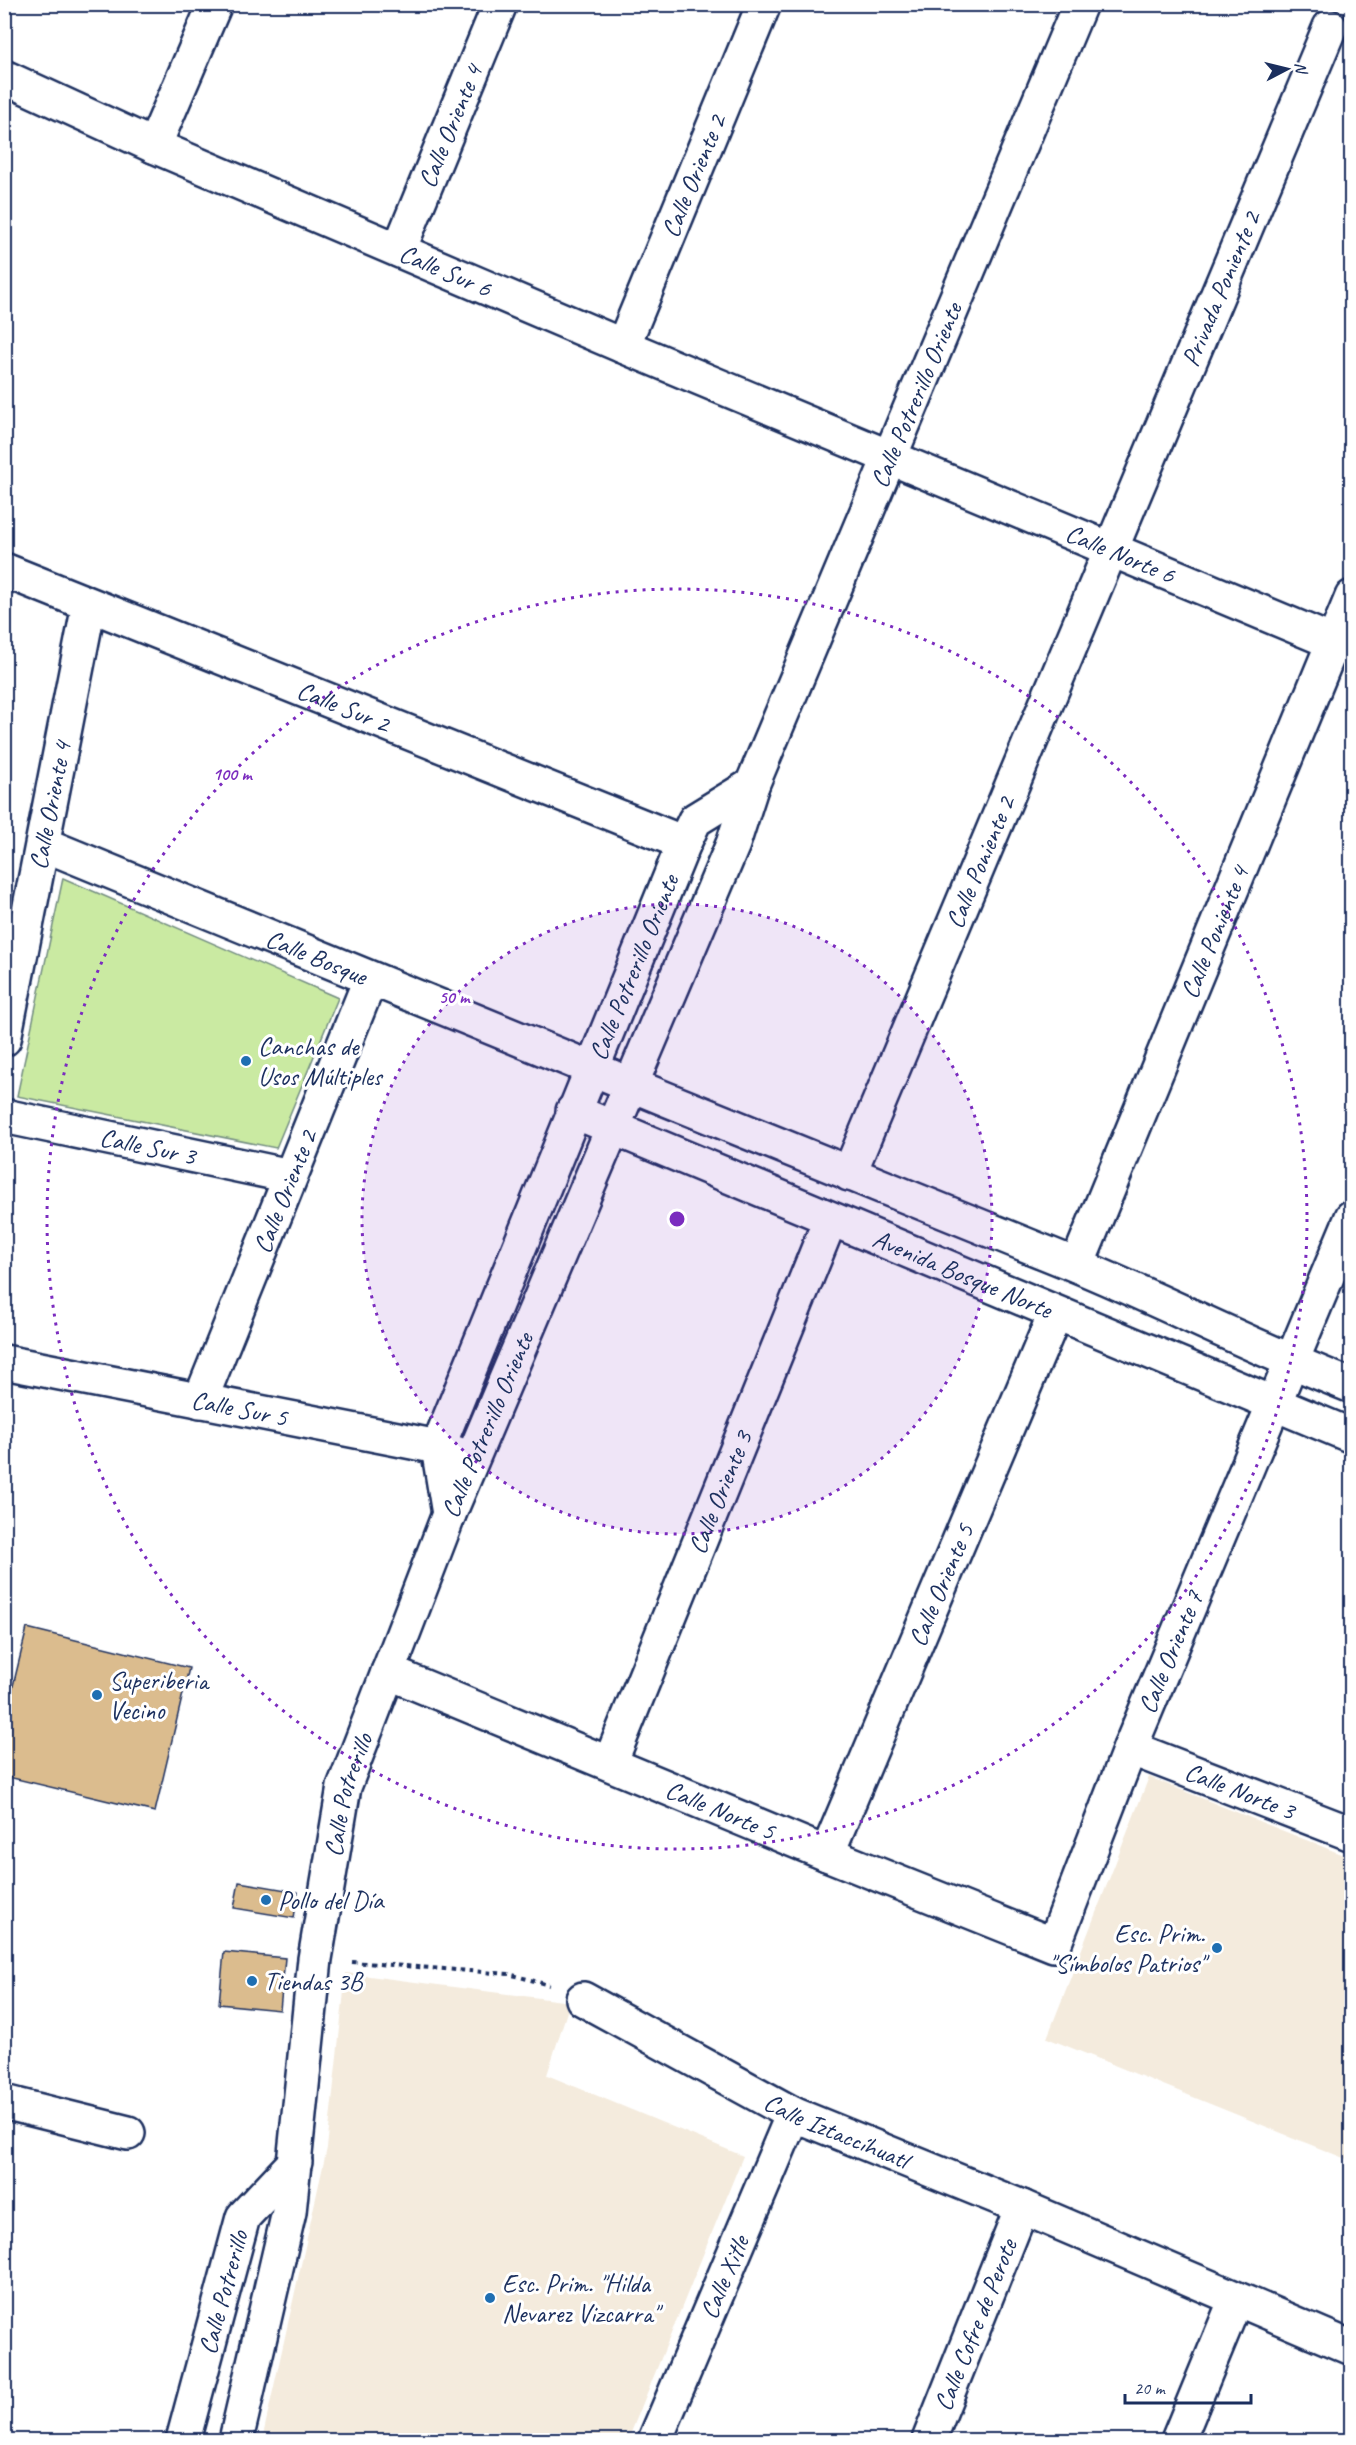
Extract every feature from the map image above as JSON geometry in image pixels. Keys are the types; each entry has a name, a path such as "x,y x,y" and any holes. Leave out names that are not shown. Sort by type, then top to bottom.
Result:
{"street":[{"path":"154,146 215,4"},
{"name":"Calle Oriente 4","path":"399,250 500,4"},
{"name":"Calle Oriente 2","path":"623,346 764,4"},
{"name":"Calle Potrerillo Oriente","path":"449,1514 733,844 752,785 1080,4"},
{"name":"Privada Poniente 2","path":"1110,551 1330,27"},
{"name":"Calle Sur 6","path":"4,77 154,146 889,457"},
{"name":"Calle Norte 6","path":"889,457 1342,646"},
{"name":"Calle Poniente 2","path":"849,1174 1110,551"},
{"name":"Calle Sur 2","path":"4,570 684,843"},
{"name":"Calle Poniente 4","path":"1077,1265 1342,646 1352,597"},
{"name":"Calle Oriente 4","path":"4,1039 89,605"},
{"name":"Calle Potrerillo Oriente","path":"449,1514 438,1447 590,1068 695,820 752,785"},
{"name":"Calle Bosque","path":"43,844 370,980 590,1068"},
{"name":"Calle Oriente 2","path":"200,1401 370,980"},
{"name":"Avenida Bosque Norte","path":"590,1068 1077,1265 1291,1362 1352,1386"},
{"name":"Avenida Bosque Norte","path":"573,1111 1352,1436"},
{"name":"Calle Sur 3","path":"4,1116 290,1176"},
{"name":"Calle Oriente 7","path":"1054,1945 1130,1748 1352,1216"},
{"name":"Calle Oriente 3","path":"610,1763 830,1220"},
{"name":"Calle Oriente 5","path":"827,1854 1055,1314"},
{"name":"Calle Sur 5","path":"4,1362 438,1447 473,1459"},
{"name":"Calle Potrerillo","path":"236,2440 289,2212 315,1959 344,1787 449,1514"},
{"name":"Calle Norte 5","path":"388,1672 827,1854 1054,1945"},
{"name":"Calle Norte 3","path":"1130,1748 1351,1833"},
{"name":"Calle Iztaccíhuatl","path":"583,1999 793,2114 1022,2207 1352,2348"},
{"path":"4,2102 128,2133"},
{"name":"Calle Xitle","path":"655,2440 793,2114"},
{"name":"Calle Potrerillo","path":"183,2440 243,2217 295,2162"},
{"name":"Calle Cofre de Perote","path":"929,2440 1022,2207"},
{"path":"1178,2440 1236,2299"}],"path":[{"path":"315,1959 508,1974 554,1986 583,1999"}],"shaded area":[{"name":"Esc. Prim. \"Símbolos Patrios\"","path":"1149,1777 1351,1858 1351,2161 1047,2038"},
{"name":"Esc. Prim. \"Hilda Nevarez Vizcarra\"","path":"346,1973 570,2002 547,2075 743,2156 628,2440 262,2440 327,2148"}],"green space":[{"path":"63,878 338,998 276,1148 17,1096"}],"building":[{"name":"Superiberia Vecino","path":"27,1628 189,1668 155,1812 4,1776 4,1723"},
{"name":"Pollo del Día","path":"239,1882 298,1892 294,1918 234,1908"},
{"name":"Tiendas 3B","path":"224,1952 285,1958 280,2010 219,2004"}],"place":[{"name":"Canchas de Usos Múltiples","path":"246,1061"},
{"name":"Superiberia Vecino","path":"97,1695"},
{"name":"Pollo del Día","path":"266,1900"},
{"name":"Esc. Prim. \"Símbolos Patrios\"","path":"1217,1948"},
{"name":"Tiendas 3B","path":"252,1981"},
{"name":"Esc. Prim. \"Hilda Nevarez Vizcarra\"","path":"490,2298"}]}
